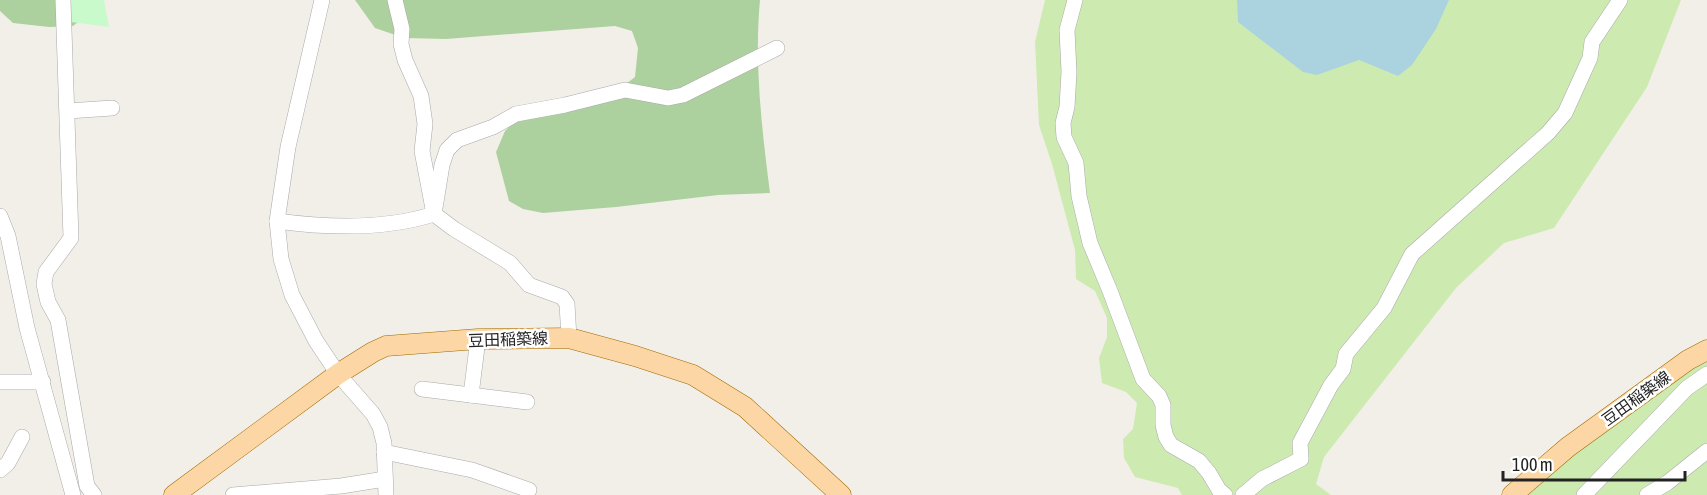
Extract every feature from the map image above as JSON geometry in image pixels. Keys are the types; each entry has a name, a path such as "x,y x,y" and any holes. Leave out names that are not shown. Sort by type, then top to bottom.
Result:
{"main road":[{"name":"豆田稲築線","path":"174,495 338,374 386,346 478,339 569,338 693,375 745,407 841,495"},
{"name":"豆田稲築線","path":"1512,495 1568,447 1688,360 1707,350"}],"street":[{"path":"63,0 71,238 46,272 44,284 48,302 58,320 87,486 94,495"},
{"path":"322,0 288,147 277,221 281,259 292,295 316,340 338,374 373,414 380,428 384,452 386,495"},
{"path":"395,0 402,29 401,45 405,60 421,96 425,124 422,151 434,214 454,229 510,262 529,285 562,297 567,304 569,338"},
{"path":"1075,0 1067,30 1069,72 1067,107 1063,123 1064,137 1076,163 1079,196 1090,243 1143,379 1159,396 1163,405 1166,437 1171,445 1199,461 1225,495"},
{"path":"1243,495 1262,479 1301,459 1300,444 1331,385 1343,369 1347,354 1384,308 1412,254 1548,133 1565,113 1590,58 1592,42 1620,0"},
{"path":"434,214 442,165 447,150 457,140 493,128 516,114 625,90 661,98 683,95 777,48"},
{"path":"68,111 112,108"},
{"path":"277,221 314,226 352,226 409,222 434,214"},
{"path":"0,216 8,236 27,328 73,495"},
{"path":"471,395 478,339"},
{"path":"1584,495 1687,388 1707,374"},
{"path":"0,382 43,382"},
{"path":"422,389 527,402"},
{"path":"0,470 8,463 22,437"},
{"path":"384,452 472,470 529,490"},
{"path":"1647,495 1667,483 1707,452"},
{"path":"232,495 341,486 385,479"}],"green space":[{"path":"0,0 95,0 92,11 73,26 49,27 13,23 0,11"},
{"path":"70,0 104,0 109,27 71,22"},
{"path":"355,0 760,0 758,73 770,193 718,195 543,213 523,209 509,201 496,152 505,131 525,111 622,87 635,77 638,48 632,31 615,26 446,39 404,38 375,28"},
{"path":"1045,0 1681,0 1647,87 1554,228 1504,243 1456,288 1324,457 1316,484 1331,495 1182,495 1178,488 1135,477 1124,458 1123,439 1133,429 1137,403 1126,392 1102,383 1099,358 1107,337 1107,318 1095,291 1076,279 1075,250 1039,125 1035,42"},
{"path":"1707,355 1707,495 1521,495 1576,446"}],"water":[{"path":"1237,0 1449,0 1436,29 1412,65 1398,76 1359,60 1317,75 1303,72 1238,22"}]}
